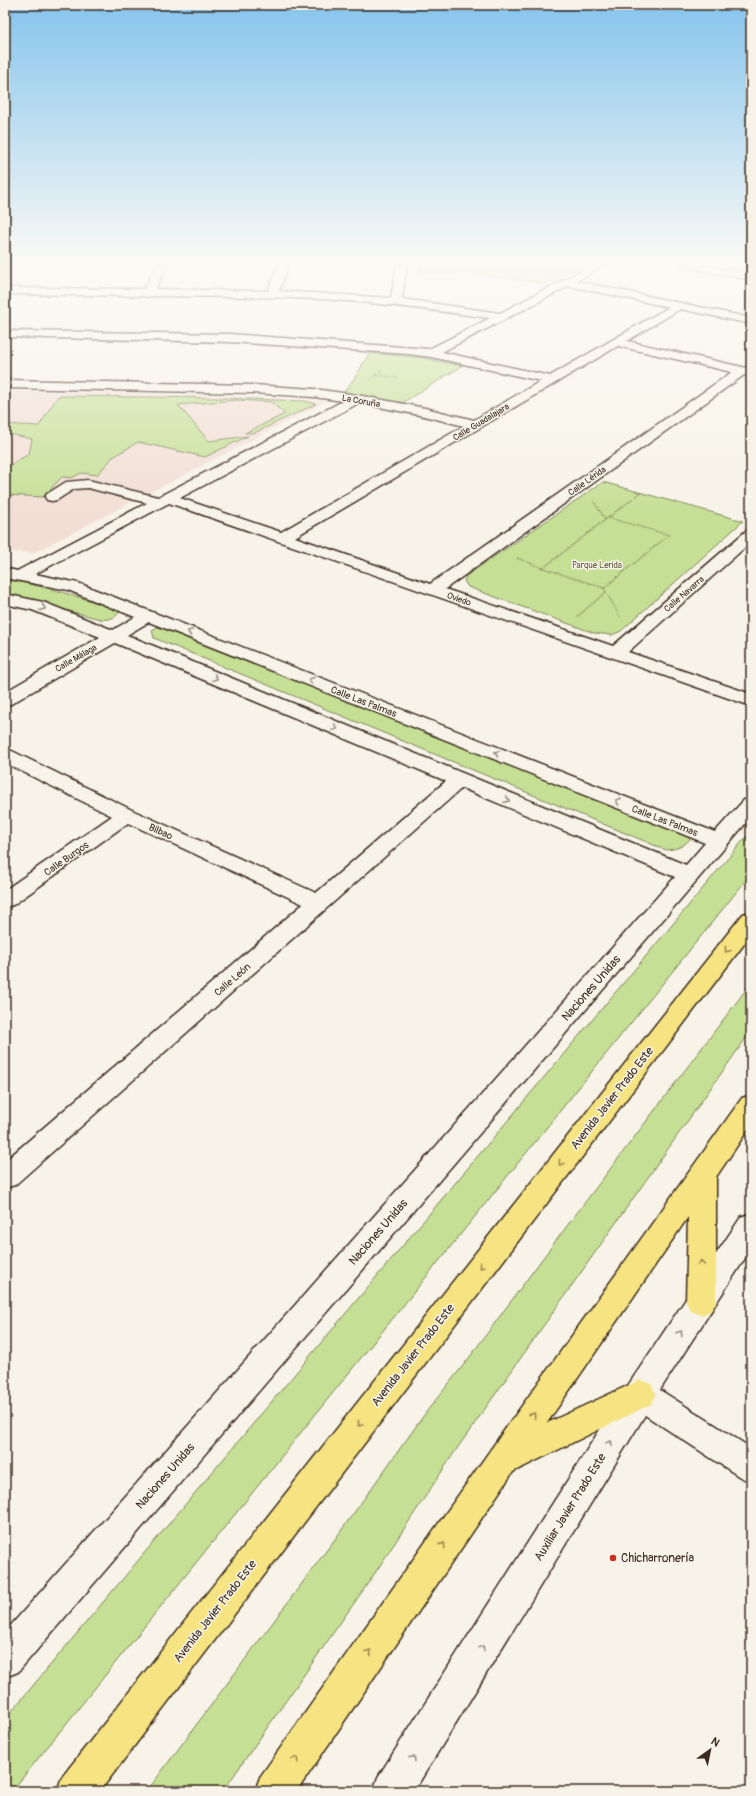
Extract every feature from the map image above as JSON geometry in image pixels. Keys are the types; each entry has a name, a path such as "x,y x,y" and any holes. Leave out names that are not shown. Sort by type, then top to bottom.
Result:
{"main road":[{"name":"Avenida Javier Prado Este","path":"76,1791 751,919"},
{"path":"274,1791 502,1460 751,1105"},
{"path":"700,1302 702,1176"},
{"path":"502,1460 640,1394"}],"street":[{"path":"377,348 431,353 551,380"},
{"path":"431,353 441,348"},
{"name":"Calle Guadalajara","path":"283,538 606,348"},
{"path":"641,348 747,372"},
{"name":"Calle Lérida","path":"432,590 747,372"},
{"name":"La Coruña","path":"5,384 253,389 314,393 351,398 425,412 476,425"},
{"path":"13,574 164,500 351,398"},
{"name":"Oviedo","path":"52,497 71,485 88,484 164,500 283,538 751,700"},
{"name":"Calle Navarra","path":"616,653 751,534"},
{"name":"Calle Las Palmas","path":"13,574 72,586 719,841"},
{"path":"5,599 37,606 114,636 690,875"},
{"name":"Calle Málaga","path":"5,700 148,616"},
{"name":"Bilbao","path":"5,755 127,815 319,903"},
{"name":"Calle León","path":"5,1177 459,780"},
{"name":"Naciones Unidas","path":"5,1659 751,804"},
{"name":"Calle Burgos","path":"5,900 127,815"},
{"name":"Auxiliar Javier Prado Este","path":"392,1791 640,1394 751,1225"},
{"path":"640,1394 751,1466"}],"path":[{"path":"351,398 376,375 408,350"},
{"path":"376,375 398,378"},
{"path":"632,639 604,588 543,568 640,493"},
{"path":"604,588 669,535 609,518"},
{"path":"558,633 606,592"}],"shaded area":[{"path":"5,391 213,395 327,401 33,553 5,552"}],"green space":[{"path":"369,353 423,358 462,366 402,403 343,394 358,373"},
{"path":"58,396 219,398 305,401 316,404 254,433 245,433 285,414 271,402 236,400 178,405 209,441 248,436 205,457 138,442 113,457 97,475 81,473 72,478 62,477 43,497 5,495 5,478 7,468 14,462 29,454 32,439 5,433 5,424 39,426"},
{"name":"Parque Lerida","path":"603,482 743,521 621,631 612,635 594,633 468,587 464,581 466,576"},
{"path":"5,579 62,592 104,605 120,612 111,618 100,619 5,594"},
{"path":"159,626 687,835 690,839 680,847 666,850 154,638 152,630"},
{"path":"751,831 751,874 12,1791 5,1791 5,1719"},
{"path":"751,983 751,1031 456,1450 373,1576 223,1791 147,1791 335,1539 427,1411 469,1358"}],"place":[{"name":"Chicharronería","path":"613,1558"}]}
